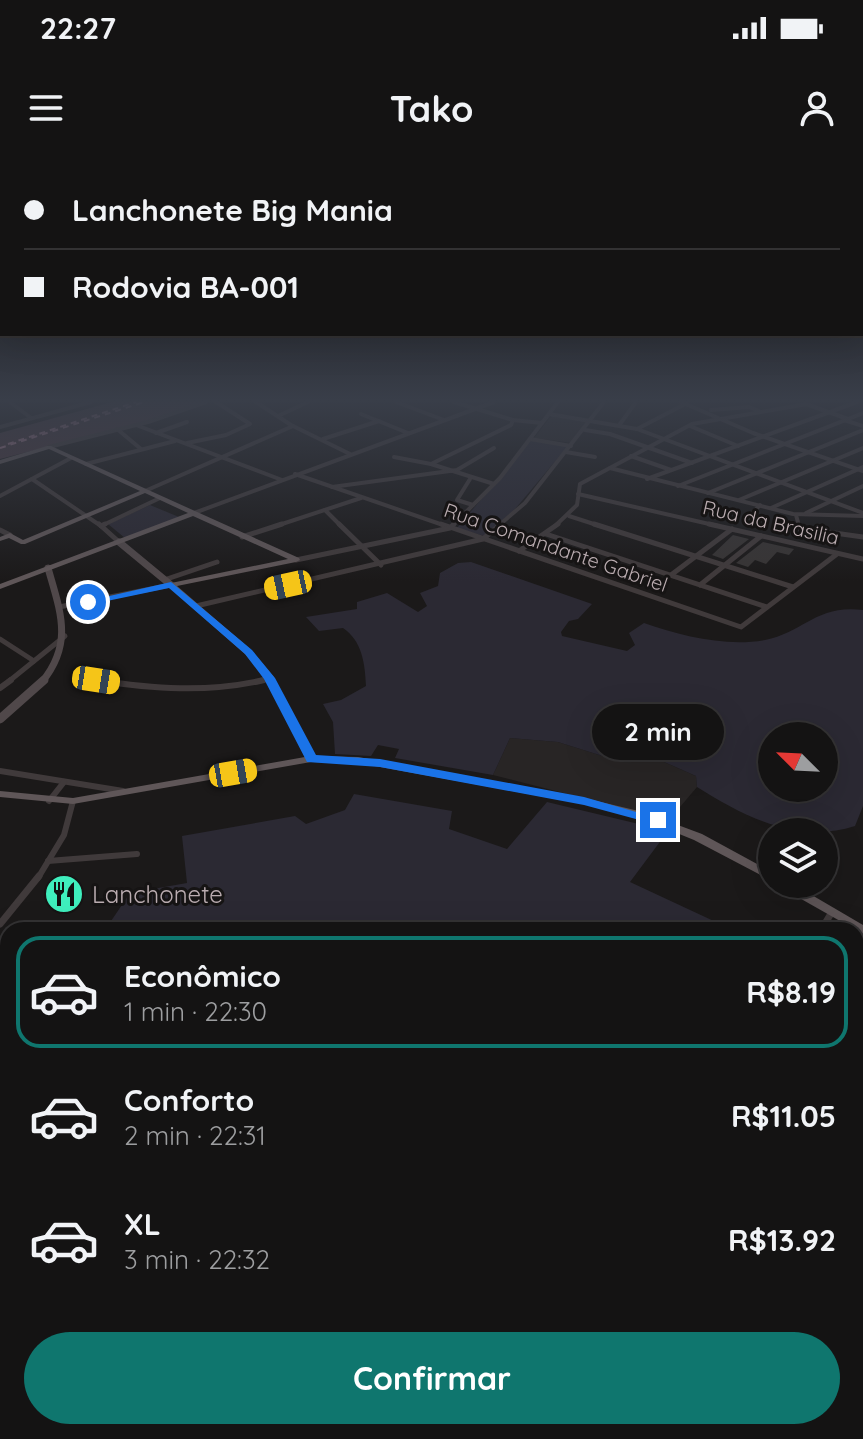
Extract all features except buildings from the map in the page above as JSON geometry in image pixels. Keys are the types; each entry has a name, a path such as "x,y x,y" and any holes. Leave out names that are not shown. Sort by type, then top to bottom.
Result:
{"main road":[{"path":"80,462 296,560"},
{"path":"0,539 10,535 23,543 145,491"},
{"path":"0,587 194,513"},
{"path":"168,582 296,560"},
{"path":"168,582 248,652 270,678 311,759"},
{"path":"0,794 73,801 311,759 380,763 618,809 698,837 758,869"},
{"path":"808,898 849,922"}],"street":[{"path":"0,496 64,462"},
{"path":"86,464 94,462"},
{"path":"145,491 213,462"},
{"path":"236,462 282,480"},
{"path":"194,513 329,462"},
{"path":"419,462 494,484"},
{"path":"431,464 436,462"},
{"path":"332,487 357,479 404,479 453,473 479,462"},
{"path":"296,560 450,528 512,462"},
{"path":"196,606 483,539 525,503 558,462"},
{"path":"519,551 569,516 577,505 579,485 621,462"},
{"path":"647,462 671,470"},
{"path":"647,479 695,462"},
{"path":"730,462 863,514"},
{"path":"678,486 737,462"},
{"path":"708,493 783,462"},
{"path":"739,500 829,462"},
{"path":"837,462 863,469"},
{"path":"610,468 796,515 863,514"},
{"path":"771,508 857,469"},
{"name":"Rua Comandante Gabriel","path":"295,474 741,627 767,607"},
{"path":"32,479 89,515 168,582"},
{"path":"470,479 457,500 473,505"},
{"path":"803,515 863,486"},
{"path":"0,488 8,492"},
{"name":"Rua da Brasilia","path":"578,494 863,559"},
{"path":"101,526 160,498"},
{"path":"242,537 361,498"},
{"path":"748,518 760,505"},
{"path":"325,510 381,565"},
{"path":"796,515 796,525 802,529 863,537"},
{"path":"569,516 793,587"},
{"path":"671,575 732,529"},
{"path":"0,530 10,535"},
{"path":"546,534 767,607 837,554"},
{"path":"700,585 761,536"},
{"path":"59,607 168,582 217,562"},
{"path":"0,719 57,665 65,636 48,568"},
{"path":"0,688 65,636"},
{"path":"0,639 34,661"},
{"path":"96,680 197,692 234,688 270,678"},
{"path":"0,771 127,792"},
{"path":"49,801 64,782"},
{"path":"2,922 48,861 70,823 73,801"},
{"path":"48,861 96,860 137,854"},
{"path":"826,922 832,912"}],"shaded area":[{"path":"513,462 555,462 510,515 484,536 457,528"},
{"path":"150,505 179,517 125,538 108,524"},
{"path":"471,562 592,604 578,619 569,621 561,632 562,636 627,651 635,645 629,633 644,623 704,639 750,642 779,636 834,611 863,610 863,806 855,826 838,830 838,818 758,819 697,787 696,776 621,743 609,758 558,742 510,738 493,775 395,758 399,749 378,745 371,756 335,754 333,722 323,704 341,700 366,686 363,661 354,639 343,628 319,631 306,617 357,609 357,602 387,593 418,612 427,606 420,593 438,586 440,573 458,563"},
{"path":"510,738 558,742 609,758 621,743 696,776 697,787 669,820 493,775"},
{"path":"354,794 452,811 449,829 507,849 547,802 668,831 630,882 716,922 110,922 130,893 187,883 182,836 295,816 306,824 345,810"}],"place":[{"name":"Lanchonete","path":"64,894"}],"route":[{"path":"88,602 171,585 231,636 270,678 311,759 344,758 380,763 584,801 658,820"}]}
